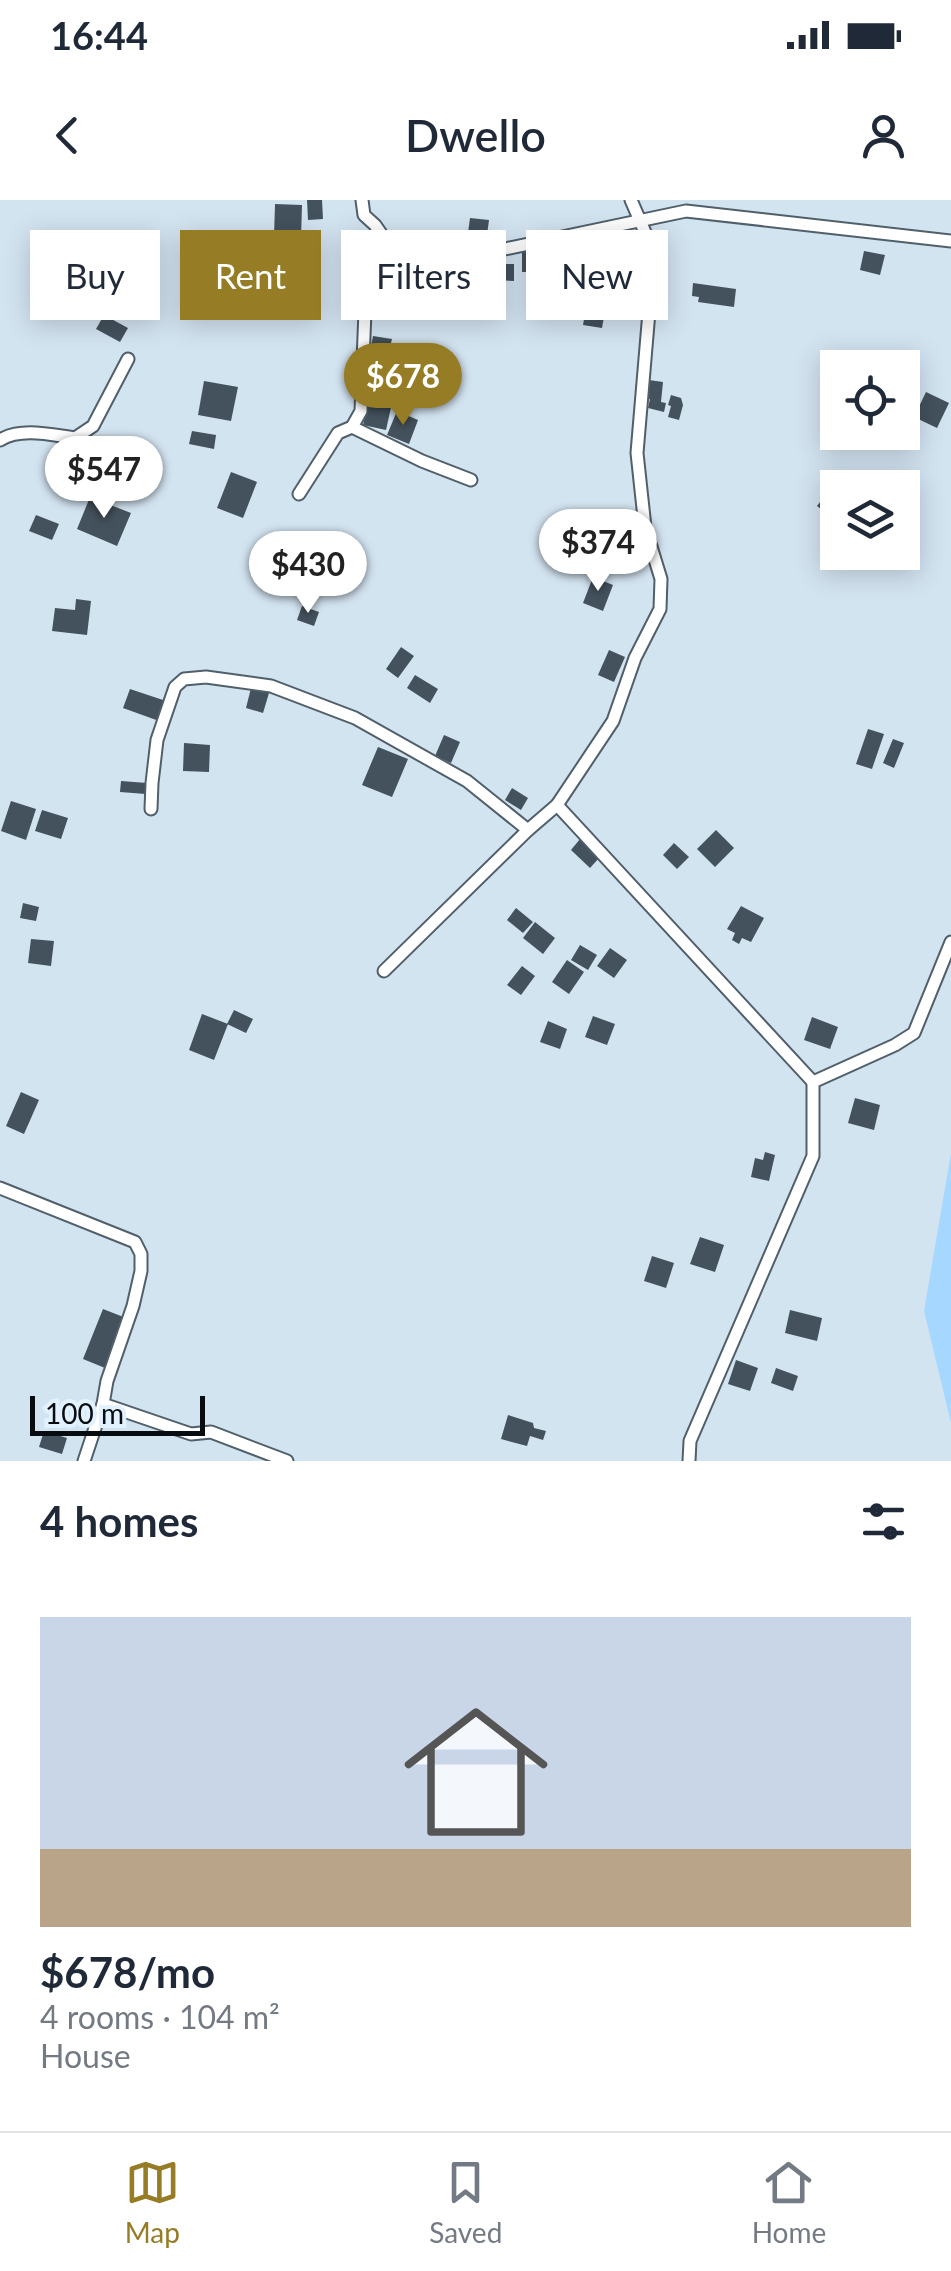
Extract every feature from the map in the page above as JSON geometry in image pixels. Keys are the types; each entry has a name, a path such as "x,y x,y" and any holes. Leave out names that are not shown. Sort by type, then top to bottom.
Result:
{"street":[{"path":"362,200 364,215 378,230"},
{"path":"384,971 557,805 614,721 635,658 660,609 661,579 645,527 637,453 654,253 631,200"},
{"path":"506,248 686,210 951,241"},
{"path":"299,494 338,433 352,427 360,410 365,320"},
{"path":"0,440 10,434 75,438 94,426 128,359"},
{"path":"352,427 471,480"},
{"path":"151,809 158,740 176,687 184,679 206,676 272,686 355,718 467,782 528,830"},
{"path":"557,805 813,1082 813,1156 690,1441 690,1461"},
{"path":"813,1082 914,1033 951,942"},
{"path":"0,1188 136,1242 141,1254 141,1272 132,1306 84,1461"},
{"path":"102,1404 192,1434 211,1432 286,1461"}],"shaded area":[{"path":"951,1153 951,1423 924,1311"}],"building":[{"path":"307,200 322,200 323,219 308,220"},
{"path":"275,204 302,205 301,230 274,230"},
{"path":"470,218 489,220 488,230 468,230"},
{"path":"522,248 526,248 526,272 522,272"},
{"path":"864,251 885,255 880,275 860,270"},
{"path":"506,264 514,264 514,281 506,281"},
{"path":"693,283 736,289 734,307 698,302 699,297 692,296"},
{"path":"101,320 113,320 128,328 120,342 96,329"},
{"path":"584,320 603,320 602,328 583,325"},
{"path":"373,336 410,347 407,369 368,362"},
{"path":"649,380 663,382 664,412 648,408"},
{"path":"204,381 238,387 231,421 198,415"},
{"path":"926,392 949,403 937,428 920,420 920,404"},
{"path":"671,395 681,398 679,420 668,417"},
{"path":"369,398 392,403 386,430 363,425"},
{"path":"397,411 418,420 409,444 387,435"},
{"path":"192,431 216,435 214,449 189,444"},
{"path":"231,472 257,482 243,518 217,508"},
{"path":"90,497 131,513 117,546 77,529"},
{"path":"36,515 59,524 52,540 29,531"},
{"path":"593,577 613,585 603,611 583,603"},
{"path":"76,599 91,601 87,635 52,631 55,608 75,610"},
{"path":"302,606 319,612 314,626 297,620"},
{"path":"401,647 414,656 398,678 386,669"},
{"path":"609,650 625,657 614,682 598,675"},
{"path":"415,675 438,689 430,703 407,688"},
{"path":"251,688 269,693 263,713 246,708"},
{"path":"130,689 166,701 159,721 123,708"},
{"path":"868,729 884,734 872,769 856,764"},
{"path":"444,735 460,742 451,763 435,756"},
{"path":"893,739 904,743 894,768 883,763"},
{"path":"184,743 210,745 209,772 183,771"},
{"path":"378,747 408,759 392,797 362,785"},
{"path":"121,781 147,783 146,794 120,792"},
{"path":"512,788 528,798 521,810 505,800"},
{"path":"11,801 36,809 26,840 1,831"},
{"path":"42,810 68,818 61,839 35,831"},
{"path":"716,830 734,848 715,867 697,849"},
{"path":"580,839 600,857 590,868 571,850"},
{"path":"674,843 689,857 677,869 663,855"},
{"path":"23,903 39,907 36,921 20,918"},
{"path":"741,906 764,918 751,942 742,938 739,944 732,940 735,933 727,929"},
{"path":"516,908 533,922 523,933 507,920"},
{"path":"535,922 555,938 543,954 523,938"},
{"path":"31,939 54,941 51,966 28,963"},
{"path":"580,945 597,955 588,970 571,960"},
{"path":"610,948 627,960 614,978 597,966"},
{"path":"567,960 584,972 569,994 552,982"},
{"path":"522,966 535,976 521,995 507,985"},
{"path":"234,1010 253,1019 246,1033 227,1024"},
{"path":"202,1014 228,1024 214,1060 189,1050"},
{"path":"593,1016 615,1024 607,1045 585,1037"},
{"path":"812,1017 838,1027 830,1049 804,1040"},
{"path":"548,1021 567,1029 560,1049 540,1042"},
{"path":"21,1092 39,1100 24,1134 6,1126"},
{"path":"855,1098 880,1105 874,1130 848,1123"},
{"path":"765,1152 775,1155 769,1181 751,1177 755,1158 763,1160"},
{"path":"700,1237 724,1245 715,1272 690,1264"},
{"path":"652,1256 674,1263 666,1288 644,1281"},
{"path":"103,1309 126,1318 105,1368 83,1359"},
{"path":"790,1310 822,1318 817,1341 785,1333"},
{"path":"736,1360 758,1368 750,1391 728,1384"},
{"path":"776,1368 798,1376 793,1391 771,1383"},
{"path":"508,1415 546,1431 543,1440 530,1436 527,1446 501,1439"},
{"path":"44,1431 67,1438 62,1454 39,1447"}]}
